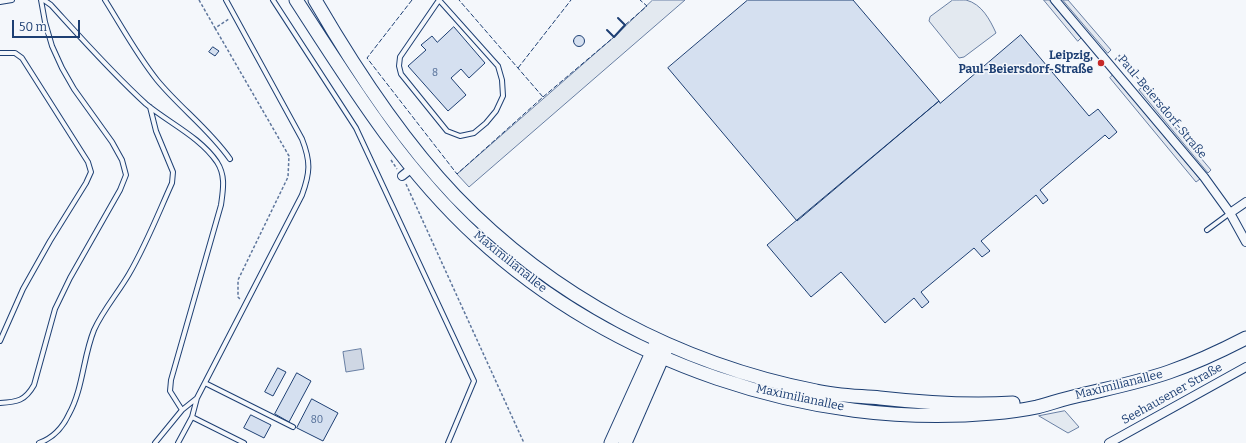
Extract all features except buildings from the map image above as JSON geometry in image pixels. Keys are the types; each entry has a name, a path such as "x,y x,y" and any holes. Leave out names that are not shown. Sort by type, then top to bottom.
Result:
{"main road":[{"name":"Maximilianallee","path":"296,0 379,126 407,172 456,216 477,238 507,263 582,316 657,355 731,382 760,391 811,403 864,411 906,415 977,415 1021,410 1144,380 1213,355 1246,338"},
{"name":"Maximilianallee","path":"315,0 349,56 390,117 423,160 472,212 513,249 552,279 592,305 663,343 691,355 733,370 793,386 832,394 905,401 969,404 1055,401"},
{"path":"612,443 663,343"},
{"path":"625,443 657,355"}],"street":[{"name":"Paul-Beiersdorf-Straße","path":"1055,0 1200,171 1230,213 1244,239 1246,247"},
{"path":"1230,213 1246,202"},
{"name":"Seehausener Straße","path":"1109,443 1246,367"}],"lane":[{"path":"0,2 12,0"},
{"path":"42,0 51,5 125,85 207,150 217,162 223,175 224,187 221,206 171,380 170,391 182,410"},
{"path":"0,403 15,403 27,396 34,385 55,310 70,278 120,190 126,176 122,160 112,142 74,89 55,54 45,22 42,0"},
{"path":"105,0 157,79 172,97 220,144 230,158"},
{"path":"178,443 192,417 197,398 302,195 308,180 310,166 308,152 302,139 226,0"},
{"path":"273,0 356,128 474,381 448,443"},
{"path":"439,0 498,66 502,80 503,96 496,111 474,134 460,136 447,131 401,74 398,66 400,57 439,0"},
{"path":"0,54 15,53 22,58 88,162 90,172 86,183 50,240 24,289 0,341"},
{"path":"40,443 54,435 70,414 77,397 88,348 100,317 136,262 172,184 173,172 156,131 150,106"},
{"path":"1207,230 1230,213"},
{"path":"205,383 293,428"},
{"path":"156,443 182,410 197,398"},
{"path":"192,417 244,443"}],"path":[{"path":"199,0 288,156 288,178 238,280 238,297 245,305"},
{"path":"216,28 234,15"},
{"path":"1114,61 1120,55"},
{"path":"389,157 407,172 414,201 524,443"}],"shaded area":[{"path":"653,0 685,0 469,187 457,174 614,37"},
{"path":"953,0 966,0 977,5 985,13 996,33 964,57 959,58 929,21 930,17"},
{"path":"1044,0 1049,0 1081,38 1078,41"},
{"path":"1063,0 1068,0 1111,50 1108,53"},
{"path":"1113,75 1200,179 1196,182 1110,78"},
{"path":"1142,88 1211,170 1208,173 1139,90"},
{"path":"361,349 364,369 346,372 343,352"},
{"path":"1065,411 1079,427 1068,433 1039,416"}],"fence":[{"path":"412,0 367,58 457,174 543,97 459,0"},
{"path":"518,68 571,0"},
{"path":"625,25 647,6 640,0"},
{"path":"543,97 614,37"}],"wall":[{"path":"607,30 614,37 625,25 618,18"}],"place":[{"name":"Leipzig, Paul-Beiersdorf-Straße","path":"1101,63"}]}
